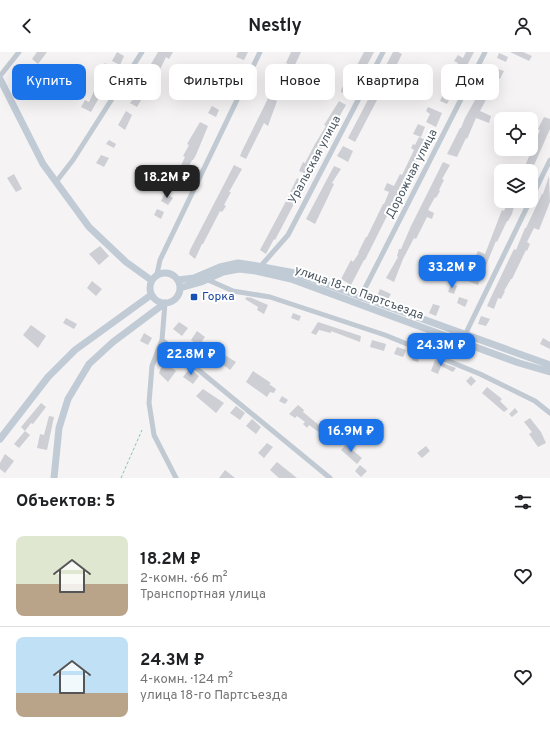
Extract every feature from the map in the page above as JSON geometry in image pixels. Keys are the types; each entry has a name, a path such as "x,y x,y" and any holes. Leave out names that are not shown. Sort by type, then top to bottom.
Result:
{"main road":[{"path":"0,79 43,164 89,227 126,262 151,280"},
{"name":"улица 18-го Партсъезда","path":"178,280 194,278 220,267 238,263 290,279 356,304 550,365"},
{"name":"улица 18-го Партсъезда","path":"180,288 223,272 239,269 258,269 295,273 361,297 463,338 519,363 550,372"},
{"path":"54,478 59,428 68,399 89,364 113,342 165,303 174,300 180,292 178,280 171,274 162,272 157,274 151,280 149,288 151,296 157,301 165,303"},
{"path":"0,438 48,377 75,350 151,296"}],"street":[{"path":"0,76 19,52"},
{"path":"56,182 73,160 142,52"},
{"path":"157,274 160,260 260,52"},
{"name":"Уральская улица","path":"258,269 288,235 383,52"},
{"name":"Дорожная улица","path":"356,304 361,297 485,52"},
{"path":"538,184 550,160"},
{"path":"463,338 526,208"},
{"path":"206,279 233,291 270,297 385,335 480,374 535,401 550,413"},
{"path":"165,303 162,340 152,366 149,403 154,435 176,478"},
{"path":"162,340 330,478"}],"path":[{"path":"121,478 142,430"}],"building":[{"path":"37,52 47,52 38,64 32,59"},
{"path":"117,52 124,56 120,64 112,61"},
{"path":"158,52 173,52 169,59 166,57 161,68 161,64 151,64"},
{"path":"238,52 248,52 244,60 236,57"},
{"path":"291,52 301,52 295,64 286,63"},
{"path":"364,52 374,52 368,64 358,64"},
{"path":"393,52 402,54 397,64 387,64"},
{"path":"466,52 474,52 468,64 458,64 454,61 458,55 463,58"},
{"path":"510,52 523,52 532,56 529,61"},
{"path":"499,53 508,57 506,62 497,58"},
{"path":"499,69 504,71 499,78"},
{"path":"94,91 94,100 98,100 91,112 81,107 85,100 89,102"},
{"path":"441,99 441,100 449,100 447,104 440,101"},
{"path":"133,100 141,100 137,107 130,103"},
{"path":"267,100 277,101 268,126 264,123 246,159 240,156"},
{"path":"368,100 377,100 355,142 348,138"},
{"path":"475,100 486,100 480,111 491,116 489,123 476,118 457,157 447,154 465,118"},
{"path":"339,101 346,105 323,145 309,175 299,171 303,162 305,163 326,126 324,125"},
{"path":"212,106 219,110 216,117 208,113"},
{"path":"428,107 442,113 436,127 426,122 430,114 426,111"},
{"path":"126,111 132,115 125,130 118,125"},
{"path":"544,117 550,119 550,129 534,164 526,164 529,156 538,156 538,135 540,130 538,129"},
{"path":"200,122 208,126 196,155 185,175 178,172 185,157 183,156 189,145 187,144"},
{"path":"418,124 425,127 421,137 413,134"},
{"path":"419,137 428,141 351,285 341,279 351,260 353,262 359,253 384,204 389,192 384,190 387,183 394,186 400,174 402,175 414,150 411,148 413,144 415,145"},
{"path":"109,140 116,144 114,148 106,144"},
{"path":"343,146 353,151 348,162 337,156"},
{"path":"101,155 109,158 104,167 96,163"},
{"path":"443,162 450,165 442,179 444,180 439,190 440,191 428,210 434,213 432,219 427,217 416,239 414,238 403,259 394,282 386,278 398,257 399,249 401,249"},
{"path":"234,165 242,169 229,192 231,192 224,205 226,206 222,212 220,211 195,259 189,254 190,250"},
{"path":"334,166 341,169 332,183 334,184 315,224 306,219"},
{"path":"14,174 22,189 16,192 7,178"},
{"path":"549,176 550,202 539,230 534,228 527,242 530,244 527,251 526,250 501,299 498,298 494,309 487,306 514,249 516,250 535,208 538,208 538,202 543,194"},
{"path":"297,178 305,183 266,254 260,250"},
{"path":"171,179 180,184 178,189 169,185"},
{"path":"165,193 173,198 168,205 161,201"},
{"path":"505,208 514,208 497,242 496,241 478,285 468,281 469,275 473,276 480,260 475,258 478,251 485,254 502,210 504,211"},
{"path":"157,209 164,212 161,219 154,215"},
{"path":"100,246 109,256 99,265 89,254"},
{"path":"92,281 102,289 96,296 87,288"},
{"path":"451,284 457,286 454,294 448,292"},
{"path":"380,289 391,294 387,301 377,296"},
{"path":"247,297 268,305 264,314 257,310 258,307 245,299"},
{"path":"459,297 468,300 465,307 457,303"},
{"path":"433,304 440,306 436,316 429,313"},
{"path":"293,313 301,316 299,321 291,318"},
{"path":"481,316 490,319 486,326 478,324"},
{"path":"66,318 77,324 74,329 63,323"},
{"path":"179,322 188,328 182,336 173,329"},
{"path":"318,322 361,336 360,342 331,331 331,333 319,330 316,335 311,333"},
{"path":"31,325 46,336 38,348 23,335"},
{"path":"197,331 205,337 202,341 236,362 230,370 191,340"},
{"path":"144,333 152,338 148,345 140,341"},
{"path":"543,338 550,342 550,349 540,344"},
{"path":"372,340 386,344 384,351 370,347"},
{"path":"397,347 406,350 403,357 394,354"},
{"path":"414,353 420,355 418,362 412,360"},
{"path":"435,360 456,368 453,372 441,366 438,374 431,371"},
{"path":"166,363 176,371 168,382 159,373 162,366"},
{"path":"190,368 199,376 193,384 183,377"},
{"path":"253,371 271,383 269,384 276,389 274,393 270,392 267,397 246,382"},
{"path":"471,376 476,381 471,386 466,381"},
{"path":"487,387 502,399 500,401 508,409 504,412 482,393"},
{"path":"203,389 224,403 216,413 196,396"},
{"path":"282,396 288,400 285,404 279,401"},
{"path":"41,403 46,407 33,424 31,423 25,431 21,427"},
{"path":"298,405 304,410 303,412 320,426 322,423 328,429 323,435 309,425 307,428 303,424 305,422 297,416 295,418 289,414"},
{"path":"236,406 245,413 240,420 230,413"},
{"path":"515,408 518,412 512,417 509,414"},
{"path":"49,416 54,417 47,450 37,448 40,434 44,435"},
{"path":"530,418 541,432 546,443 538,447 529,434 532,432 524,422"},
{"path":"252,419 261,427 256,434 246,426"},
{"path":"25,431 30,435 19,448 14,444"},
{"path":"348,442 352,445 350,448 362,458 357,464 341,450"},
{"path":"267,443 273,447 264,458 258,453"},
{"path":"426,446 430,451 422,458 417,453"},
{"path":"5,454 14,461 5,473 0,469 0,463"},
{"path":"277,462 297,478 279,478 270,470"},
{"path":"360,465 367,471 361,477 355,471"},
{"path":"225,470 235,478 219,478"}],"place":[{"name":"Горка","path":"194,297"}]}
